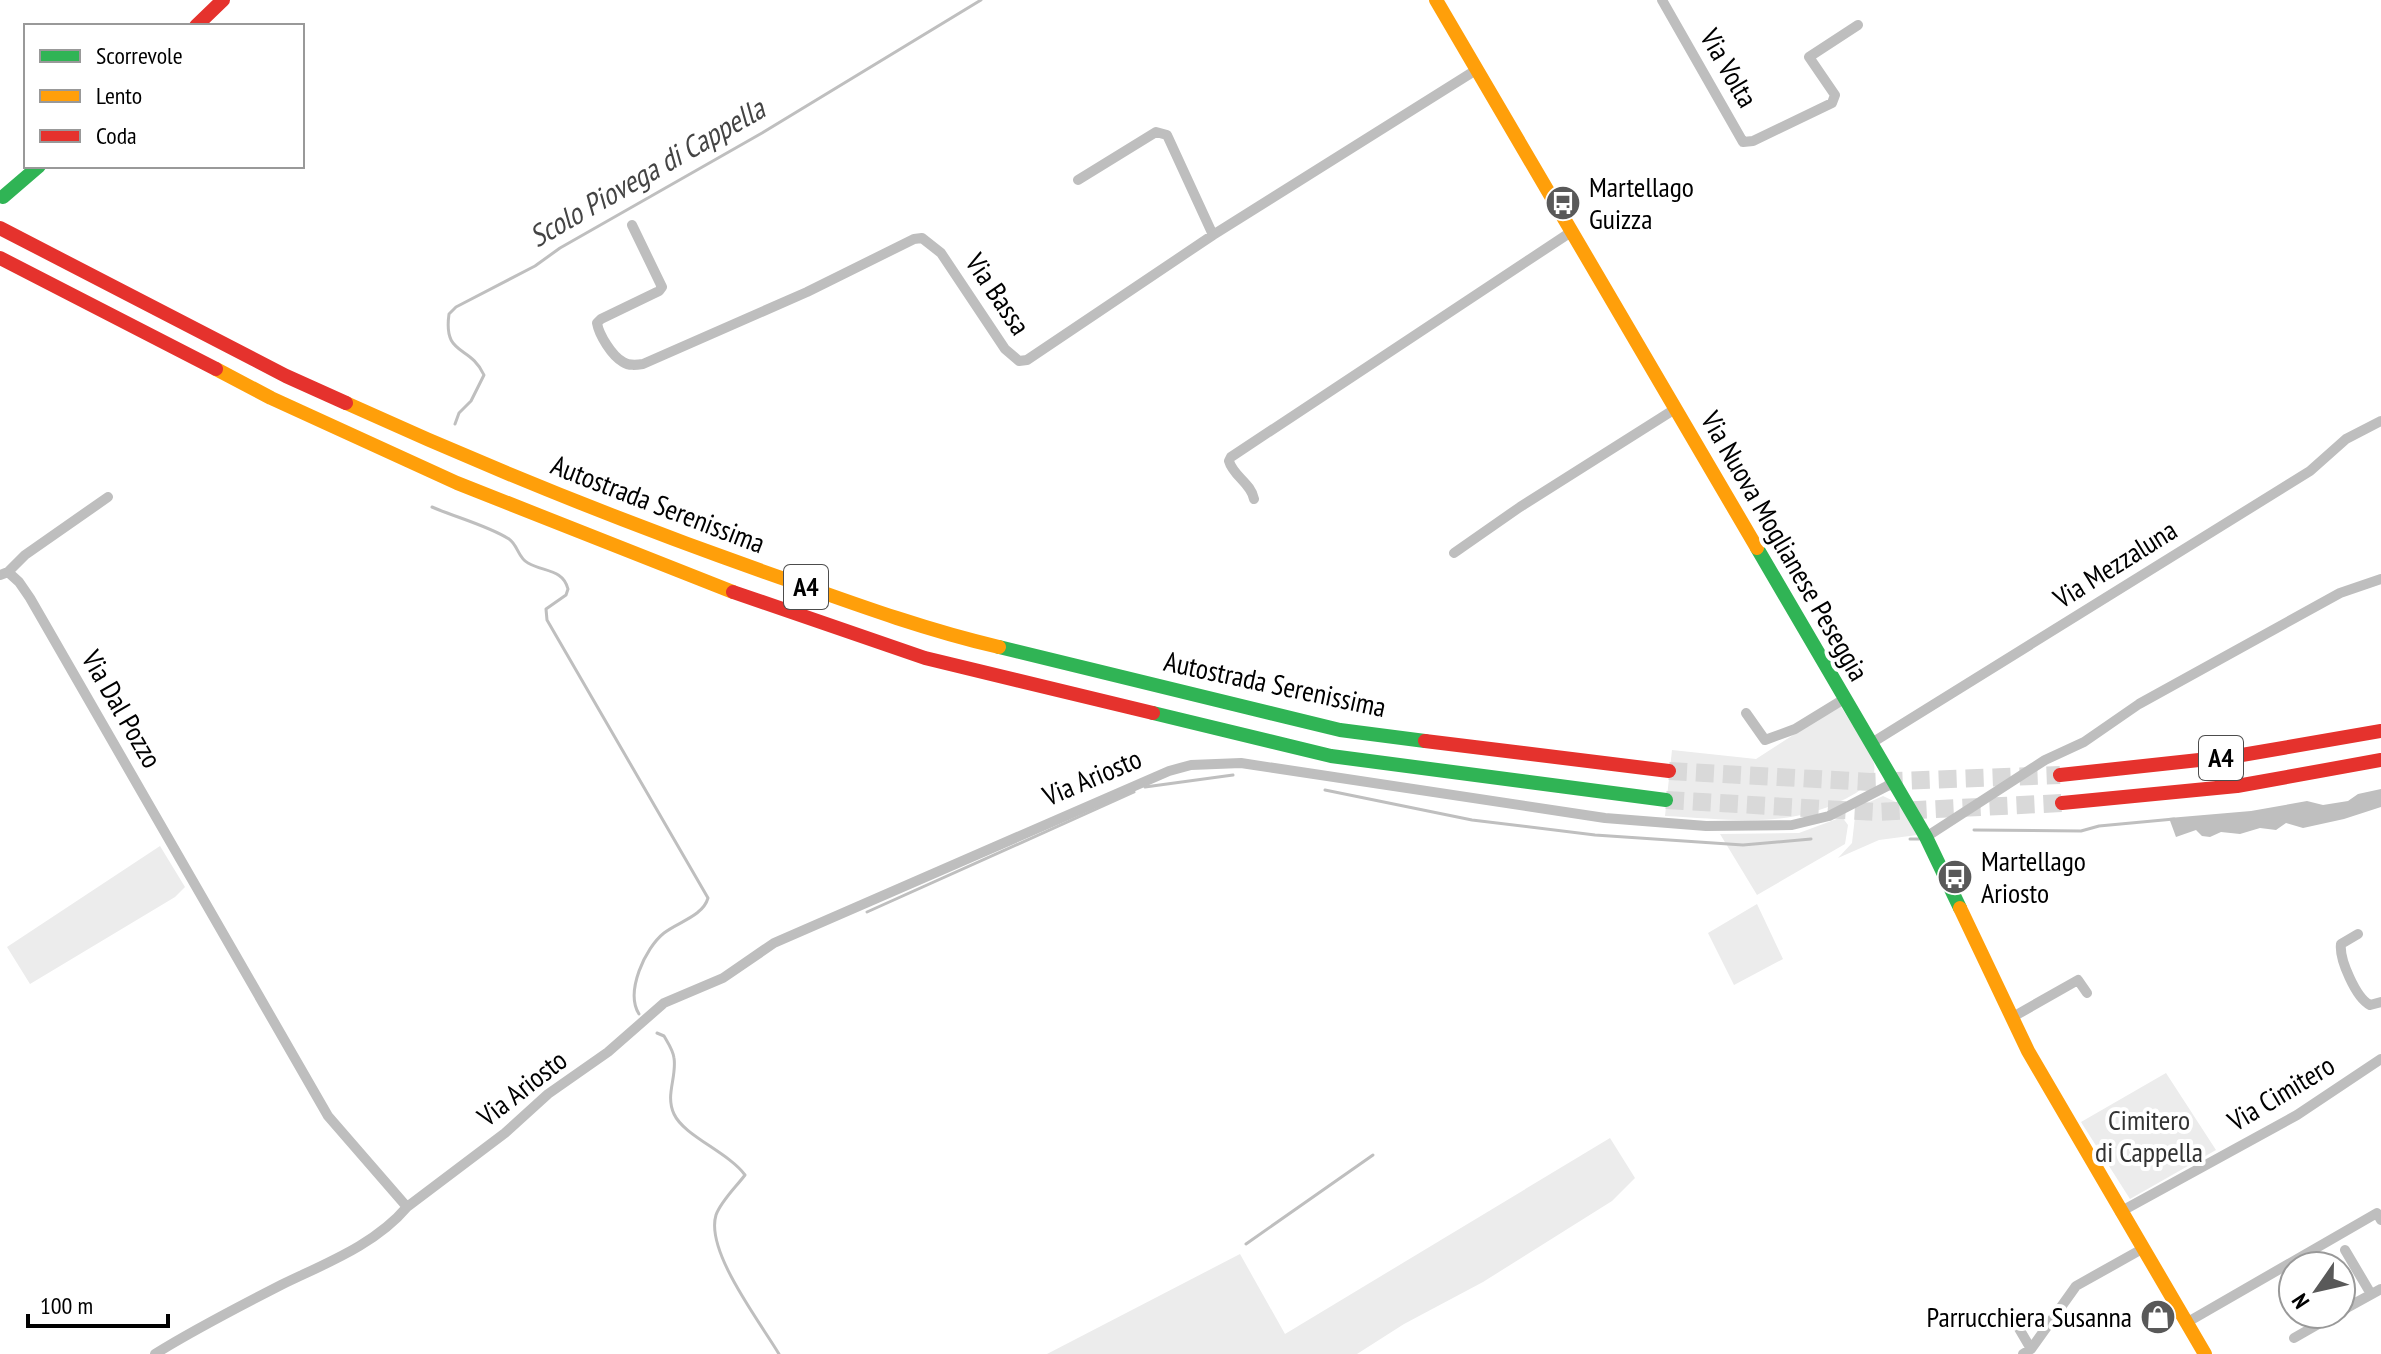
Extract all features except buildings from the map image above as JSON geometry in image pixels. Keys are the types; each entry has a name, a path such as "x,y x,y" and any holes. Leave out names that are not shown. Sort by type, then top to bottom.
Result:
{"main road":[{"path":"198,24 223,0"},
{"name":"Via Nuova Moglianese Peseggia","path":"1436,0 1926,837 2011,1018 2120,1212 2205,1354"},
{"path":"3,197 37,168"},
{"name":"Autostrada Serenissima","path":"0,228 286,376 474,461 697,549 943,634 1340,730 1669,771"},
{"name":"Autostrada Serenissima","path":"0,258 271,398 457,483 690,577 925,658 1331,756 1666,800"},
{"name":"A4","path":"2060,775 2236,756 2381,731"},
{"name":"A4","path":"2062,803 2237,786 2381,760"}],"street":[{"name":"Via Volta","path":"1662,0 1743,142 1753,141 1832,103 1835,95 1809,57 1858,25"},
{"name":"Via Bassa","path":"632,225 662,287 597,323 598,329 623,363 633,365 655,359 922,238 941,253 1005,349 1019,361 1027,360 1213,235 1476,70"},
{"path":"1078,180 1156,132 1161,132 1167,135 1213,235"},
{"path":"1254,499 1251,489 1231,469 1231,457 1571,232"},
{"path":"1454,553 1520,507 1675,409"},
{"name":"Via Mezzaluna","path":"1870,744 2310,471 2346,439 2381,421"},
{"path":"4,574 25,555 108,497"},
{"name":"Via Dal Pozzo","path":"4,574 19,582 30,598 328,1116 407,1207"},
{"path":"1926,837 2045,760 2084,742 2139,704 2340,593 2381,579"},
{"path":"1746,713 1765,740 1795,729 1844,699"},
{"name":"Via Ariosto","path":"155,1354 378,1234 407,1207 505,1133 548,1094 608,1052 664,1003 723,978 774,943 1169,771 1191,765 1241,763 1605,818 1706,826 1792,825 1829,816 1893,783"},
{"path":"2358,934 2345,940 2340,948 2341,954 2361,999 2370,1005 2381,1002"},
{"path":"2011,1018 2078,980 2087,993"},
{"name":"Via Cimitero","path":"2120,1212 2297,1115 2381,1059"},
{"path":"2317,1250 2377,1213 2381,1220"},
{"path":"2027,1352 2076,1286 2142,1249"},
{"path":"2357,1266 2376,1292 2357,1302"},
{"path":"2186,1323 2277,1273"},
{"path":"2014,1320 2027,1352"},
{"path":"2294,1338 2307,1330"}],"green space":[{"path":"1840,705 1874,764 1872,777 1856,793 1833,805 1786,818 1739,820 1665,816 1672,750 1756,759"},
{"path":"1883,796 1900,804 1917,835 1879,840 1838,858 1852,843 1856,808"},
{"path":"1842,817 1848,825 1845,844 1757,895 1720,834 1799,833"},
{"path":"160,846 185,887 175,897 30,984 7,947"},
{"path":"1757,904 1783,959 1734,985 1708,933"},
{"name":"Cimitero di Cappella","path":"2166,1073 2216,1150 2130,1199 2081,1122"},
{"path":"1610,1138 1635,1178 1612,1201 1483,1282 1404,1324 1357,1354 1047,1354 1240,1254 1285,1334"}],"shaded area":[{"path":"2381,789 2381,807 2303,828 2286,823 2276,830 2260,828 2240,834 2221,832 2210,837 2202,836 2196,830 2176,837 2169,818 2251,811 2307,801 2323,805 2348,801 2358,794"}],"waterway":[{"name":"Scolo Piovega di Cappella","path":"455,424 484,375 450,337 449,314 456,307 535,266 560,248 762,133 981,0"},
{"name":"Scolo Piovega di Cappella","path":"432,507 501,534 512,542 525,561 557,574 566,583 566,595 546,609 547,620 708,898 701,910 664,933 644,959 634,994 639,1014"},
{"path":"1145,787 1233,775"},
{"path":"1325,790 1472,820 1595,835 1743,845 1811,839"},
{"path":"867,912 1134,792"},
{"path":"1974,830 2081,831 2099,826 2174,819"},
{"path":"1910,839 1919,839"},
{"name":"Scolo Piovega di Cappella","path":"657,1033 664,1036 673,1055 671,1100 674,1114 687,1130 745,1175 718,1210 715,1230 736,1286 779,1354"},
{"path":"1246,1244 1373,1155"}],"tunnel":[{"path":"1669,771 1870,782 2060,775"},
{"path":"1666,800 1876,812 2062,803"}],"traffic: fast":[{"path":"3,197 37,168"},
{"path":"1757,548 1926,837 1960,908"},
{"path":"999,647 1340,730 1425,741"},
{"path":"1153,713 1331,756 1666,800"}],"traffic: slow":[{"path":"1436,0 1757,548"},
{"path":"216,369 271,398 457,483 733,592"},
{"path":"346,403 513,475 682,542 897,618 999,647"},
{"path":"1960,908 2028,1051 2205,1354"}],"traffic: jam":[{"path":"198,24 223,0"},
{"path":"0,228 286,376 346,403"},
{"path":"0,258 216,369"},
{"path":"733,592 925,658 1153,713"},
{"path":"2060,775 2236,756 2381,731"},
{"path":"1425,741 1669,771"},
{"path":"2062,803 2237,786 2381,760"}],"place":[{"name":"Martellago Guizza","path":"1563,203"},
{"name":"Martellago Ariosto","path":"1955,877"},
{"name":"Parrucchiera Susanna","path":"2158,1317"}]}
